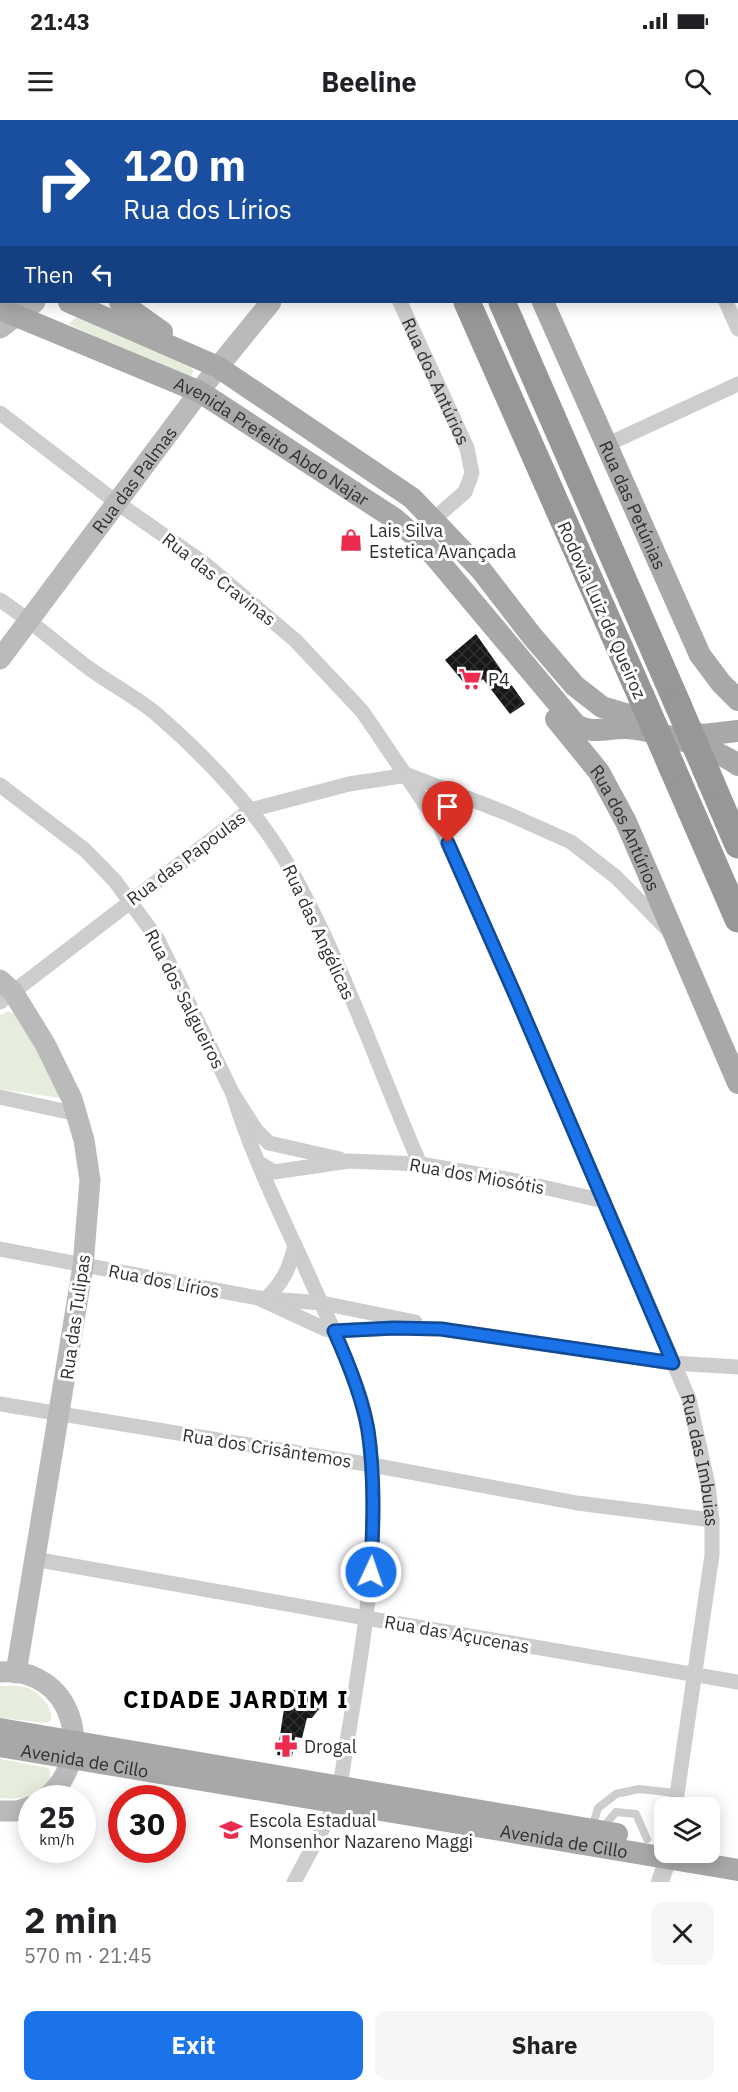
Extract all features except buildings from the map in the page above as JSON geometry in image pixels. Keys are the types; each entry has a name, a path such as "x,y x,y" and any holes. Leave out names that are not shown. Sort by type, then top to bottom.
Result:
{"highway":[{"path":"460,303 510,403"},
{"name":"Rodovia Luiz de Queiroz","path":"467,303 738,919"},
{"name":"Rodovia Luiz de Queiroz","path":"502,303 738,845"}],"main road":[{"path":"6,318 33,303"},
{"name":"Avenida Prefeito Abdo Najar","path":"71,303 212,364 412,498 481,570 532,636 575,686 602,706 674,729 703,735 738,731"},
{"path":"121,303 212,364"},
{"name":"Rua das Palmas","path":"0,659 200,392 212,364 270,303"},
{"name":"Rua das Petúnias","path":"543,303 700,655 721,683 738,700"},
{"name":"Avenida Prefeito Abdo Najar","path":"6,318 200,392 395,519 426,546 564,712 582,729 643,730 713,751 738,765"},
{"name":"Rua dos Antúrios","path":"470,597 488,631 599,772 626,822 738,1083"},
{"path":"570,737 564,712 569,703 583,700 602,706"},
{"name":"Rua das Tulipas","path":"4,991 45,1044 72,1099 84,1140 90,1180 83,1266 60,1414 34,1559 8,1672"},
{"path":"8,1672 39,1681 58,1696 67,1709 73,1725 74,1749 68,1773 60,1785"},
{"name":"Avenida de Cillo","path":"0,1729 74,1749 654,1847"},
{"name":"Avenida de Cillo","path":"0,1746 74,1749"},
{"name":"Avenida de Cillo","path":"338,1795 596,1830 654,1846"},
{"path":"0,1811 18,1810"},
{"path":"720,1851 738,1854"},
{"name":"Avenida de Cillo","path":"714,1863 738,1870"}],"street":[{"name":"Rua dos Antúrios","path":"400,303 467,448 472,473 465,492 434,519"},
{"path":"726,303 738,329"},
{"path":"606,445 738,384"},
{"name":"Rua das Cravinas","path":"0,413 117,502 206,564 295,640 363,711 408,776"},
{"name":"Rua das Angélicas","path":"0,600 30,620 90,668 153,711 205,760 250,810 287,863 315,918 420,1164"},
{"name":"Rua das Papoulas","path":"4,991 250,810 349,784 408,776 506,813 571,842 616,878 675,936"},
{"name":"Rua das Imbuias","path":"408,776 440,826 522,1010 689,1399 708,1485 712,1520 712,1555 675,1797"},
{"name":"Rua dos Salgueiros","path":"0,785 85,850 115,881 158,940 233,1094 256,1130 269,1143"},
{"name":"Rua dos Salgueiros","path":"233,1094 243,1128 347,1359 368,1430 372,1465 374,1518 371,1572 338,1795 294,1882"},
{"path":"0,1097 76,1114"},
{"path":"258,1162 269,1143"},
{"name":"Rua dos Miosótis","path":"269,1143 349,1161 420,1164 512,1180 604,1201"},
{"name":"Rua dos Miosótis","path":"258,1162 274,1172 349,1161"},
{"path":"262,1299 282,1283 289,1271 295,1245"},
{"name":"Rua dos Lírios","path":"0,1249 262,1299 322,1303 395,1317 441,1329 673,1363 738,1367"},
{"name":"Rua dos Lírios","path":"262,1299 325,1329 334,1331 394,1328 441,1329"},
{"name":"Rua dos Crisântemos","path":"0,1404 372,1465 578,1503 712,1520"},
{"name":"Rua das Açucenas","path":"34,1559 738,1682"},
{"path":"660,1882 661,1863"}],"lane":[{"path":"508,303 526,356"},
{"path":"596,1830 598,1808 616,1794 639,1789 665,1797"}],"green space":[{"path":"78,316 190,365 194,371 191,376 185,377 68,324"},
{"path":"8,1011 17,1015 65,1094 59,1098 0,1089 0,1015"},
{"path":"0,1686 22,1686 35,1692 48,1705 51,1720 46,1723 0,1718"},
{"path":"0,1759 49,1768 50,1777 47,1785 18,1785 18,1798 0,1798"}],"place":[{"name":"Lais Silva Estetica Avançada","path":"351,540"},
{"name":"P4","path":"470,679"},
{"name":"Drogal","path":"286,1746"},
{"name":"Escola Estadual Monsenhor Nazareno Maggi","path":"231,1830"}],"district":[{"name":"CIDADE JARDIM I","path":"236,1699"}],"route":[{"path":"371,1572 374,1518 368,1430 347,1359 334,1331 394,1328 441,1329 673,1363 448,843"}]}
